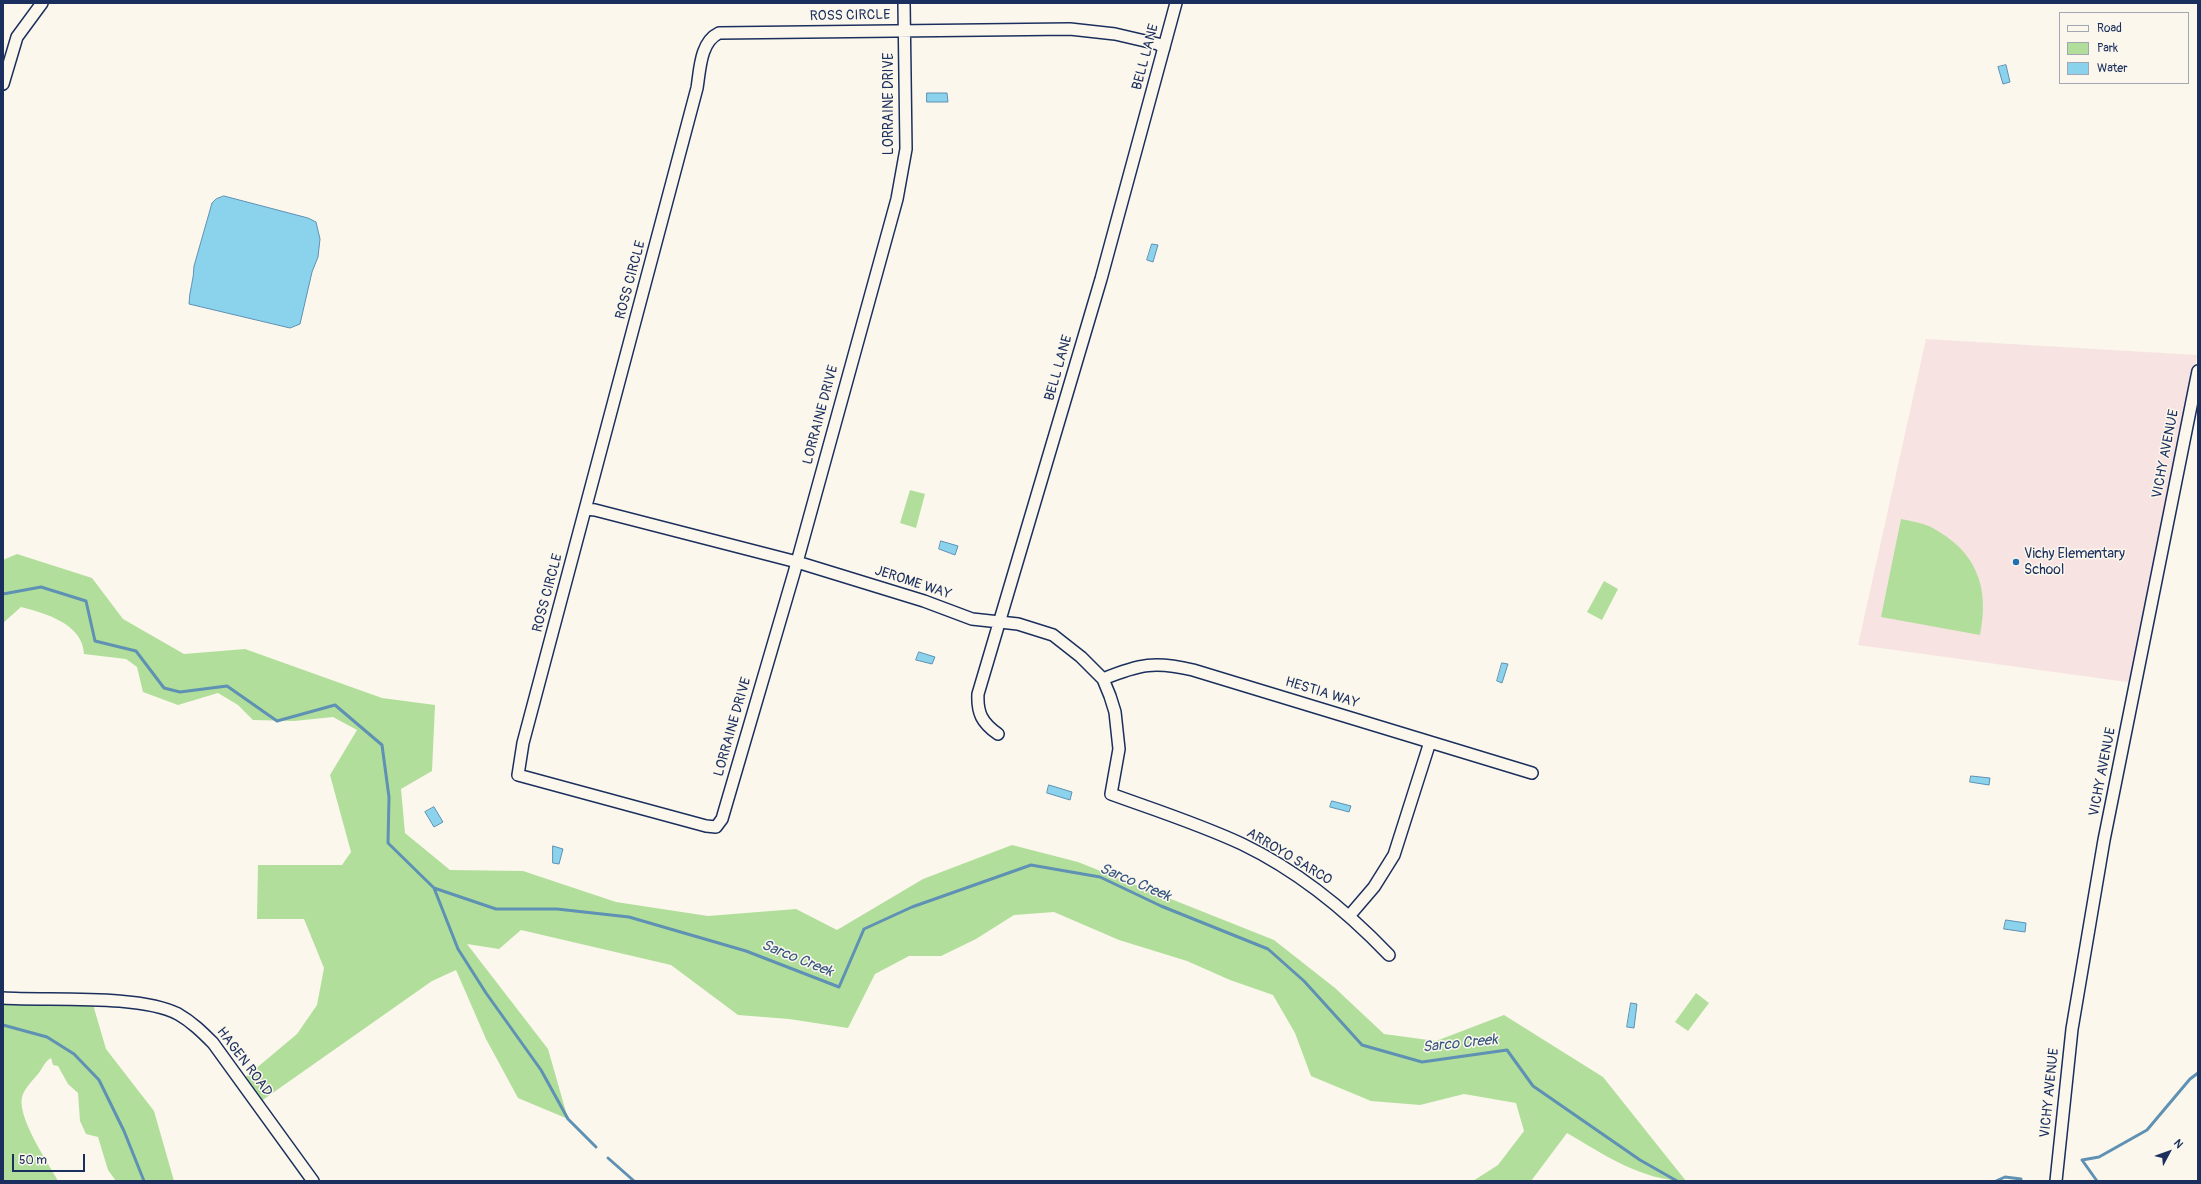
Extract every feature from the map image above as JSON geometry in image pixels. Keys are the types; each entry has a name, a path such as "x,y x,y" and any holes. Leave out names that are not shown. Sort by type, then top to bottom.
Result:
{"street":[{"path":"3,84 17,37 42,3"},
{"name":"LORRAINE DRIVE","path":"716,827 722,819 797,562 899,186 906,149 904,3"},
{"name":"BELL LANE","path":"998,734 982,720 977,707 978,694 1101,279 1176,3"},
{"name":"ROSS CIRCLE","path":"716,827 692,823 518,775 523,743 586,509 707,44 712,37 719,33 904,30 1096,31 1158,44 1164,48"},
{"name":"VICHY AVENUE","path":"2056,1181 2072,1029 2103,846 2198,371"},
{"name":"JEROME WAY","path":"586,509 595,510 797,562 924,601 972,619 1000,621 1039,630 1053,636 1081,657 1103,679 1115,712 1118,749 1111,794"},
{"name":"HESTIA WAY","path":"1103,679 1143,665 1167,664 1193,670 1532,773"},
{"path":"1350,915 1374,887 1394,855 1430,742"},
{"name":"ARROYO SARCO","path":"1111,794 1170,815 1242,844 1301,879 1350,915 1389,955"},
{"name":"HAGEN ROAD","path":"3,998 114,1002 149,1006 178,1014 202,1032 213,1043 313,1181"}],"shaded area":[{"name":"Vichy Elementary School","path":"1926,339 2197,355 2134,683 1858,645"}],"green space":[{"path":"910,490 925,494 916,528 900,523"},
{"path":"1901,519 1931,527 1959,547 1969,559 1981,586 1983,617 1980,635 1881,617"},
{"path":"17,554 92,578 123,619 184,654 245,649 382,698 435,705 432,771 401,789 405,833 450,870 523,871 616,902 708,916 796,909 837,930 923,879 1012,845 1078,862 1274,940 1335,988 1384,1034 1436,1041 1504,1015 1603,1077 1686,1181 1670,1180 1654,1176 1624,1165 1567,1133 1531,1181 1473,1181 1498,1165 1524,1131 1516,1103 1464,1094 1420,1105 1371,1101 1311,1076 1295,1033 1273,995 1230,980 1187,961 1119,940 1054,912 1014,915 976,939 941,956 909,956 875,974 848,1028 789,1019 738,1015 671,965 521,930 499,949 467,944 548,1049 568,1119 518,1098 486,1039 456,970 432,981 257,1104 241,1081 297,1034 317,1005 324,968 304,919 257,919 258,865 342,865 351,852 330,775 357,730 333,717 294,721 253,720 238,705 218,693 178,705 143,692 137,667 126,659 84,654 82,644 77,635 70,628 51,617 21,607 3,623 3,560"},
{"path":"1604,581 1618,589 1602,620 1587,612"},
{"path":"1696,993 1709,1003 1688,1031 1675,1022"},
{"path":"3,998 92,1001 106,1049 154,1111 174,1181 116,1181 108,1170 98,1137 86,1134 80,1121 78,1093 68,1084 58,1066 53,1065 51,1058 45,1063 40,1072 26,1089 23,1094 22,1103 23,1113 33,1138 58,1181 3,1181"}],"water":[{"path":"2006,65 2010,82 2003,84 1998,67"},
{"path":"927,93 947,93 948,102 927,102"},
{"path":"224,196 308,218 316,222 320,239 318,257 312,272 300,324 290,328 189,304 194,266 212,203 216,199"},
{"path":"1152,244 1158,245 1153,262 1147,260"},
{"path":"941,541 958,546 955,555 939,549"},
{"path":"919,652 935,657 932,664 916,660"},
{"path":"1502,663 1508,664 1502,683 1497,681"},
{"path":"1971,776 1990,778 1989,785 1970,782"},
{"path":"1049,785 1072,792 1070,800 1047,793"},
{"path":"1332,801 1351,806 1349,812 1330,807"},
{"path":"434,807 443,822 434,827 425,812"},
{"path":"553,846 563,849 559,864 553,863"},
{"path":"2006,920 2026,923 2025,932 2004,929"},
{"path":"1631,1003 1637,1004 1634,1028 1627,1027"}],"waterway":[{"name":"Sarco Creek","path":"3,594 41,587 86,601 95,641 136,651 164,688 180,692 227,686 277,721 335,705 382,745 389,797 388,843 434,888 496,909 557,909 629,917 746,951 839,987 864,929 912,907 1031,865 1100,877 1161,906 1268,949 1304,981 1362,1045 1422,1062 1507,1050 1533,1086 1640,1160 1677,1181"},
{"path":"434,888 458,949 486,993 541,1070 568,1119 596,1147"},
{"path":"3,1025 47,1037 74,1054 99,1080 124,1131 144,1181"},
{"name":"Sarco Creek","path":"2097,1181 2082,1160 2099,1157 2147,1130 2190,1079 2198,1073"},
{"path":"608,1158 634,1181"},
{"name":"Sarco Creek","path":"1996,1181 2005,1177 2021,1179"}],"place":[{"name":"Vichy Elementary School","path":"2016,562"}]}
